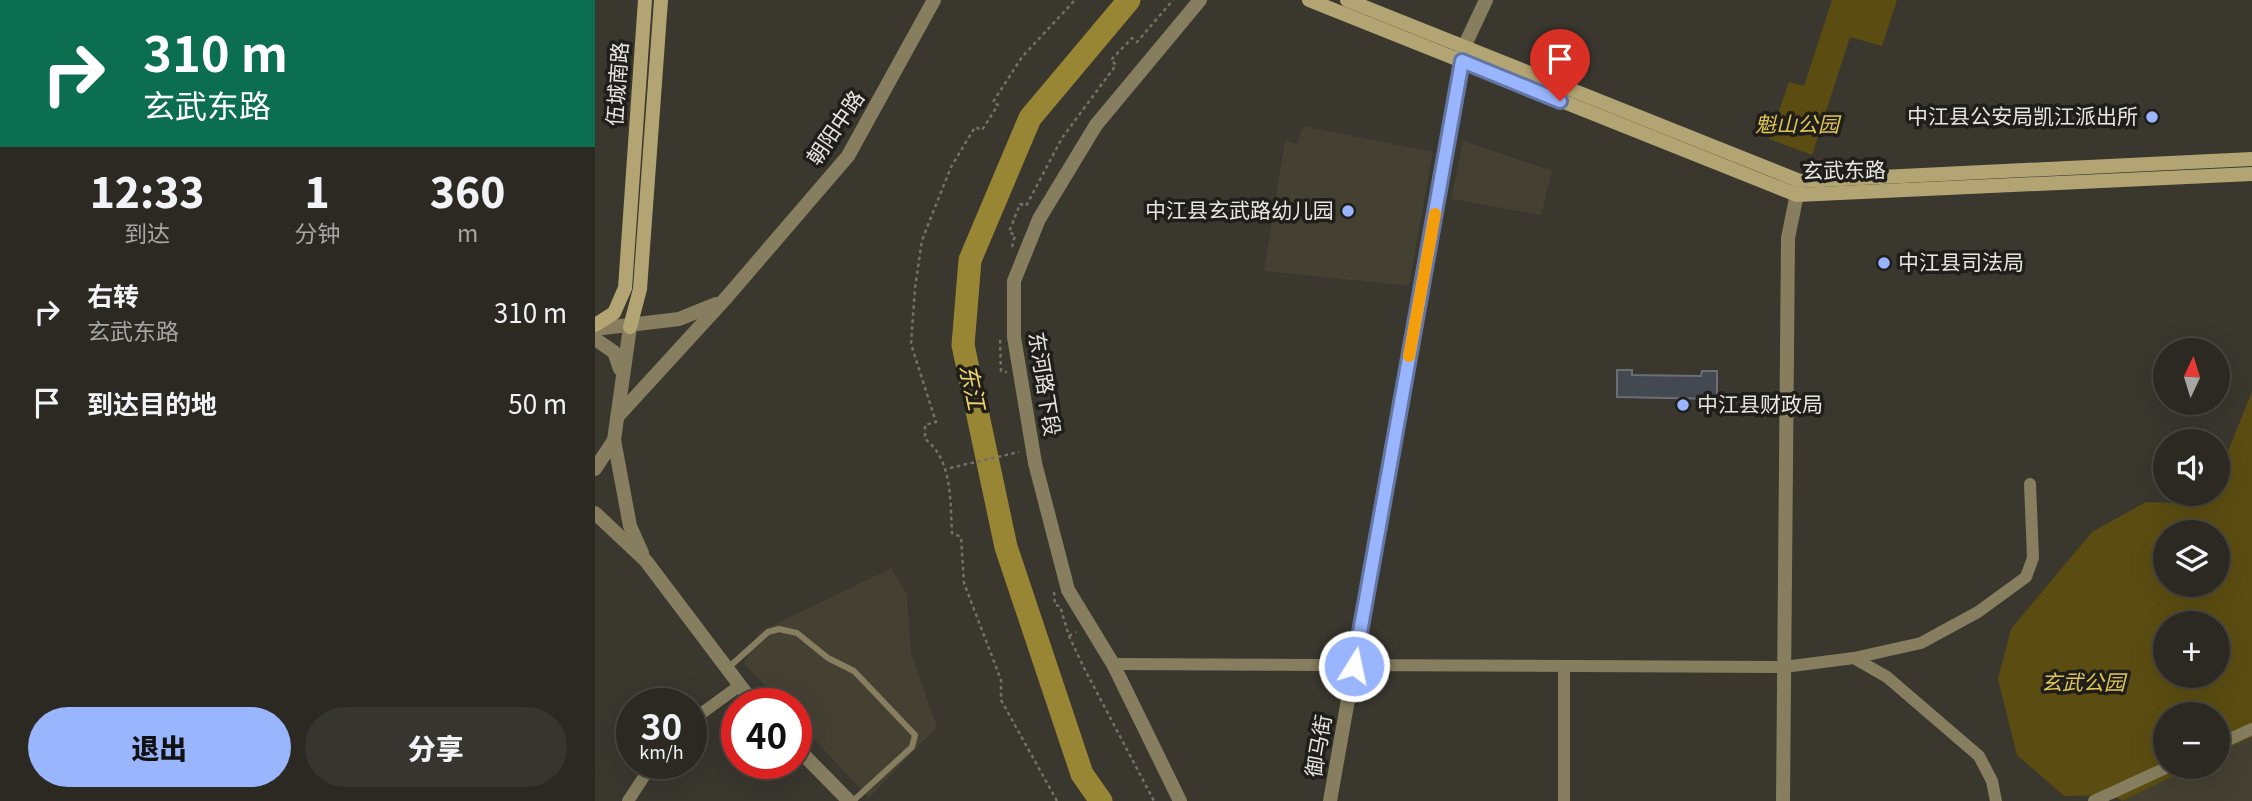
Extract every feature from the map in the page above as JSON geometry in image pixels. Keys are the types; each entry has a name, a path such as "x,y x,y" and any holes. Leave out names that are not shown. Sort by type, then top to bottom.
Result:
{"main road":[{"name":"伍城南路","path":"595,327 614,313 625,288 645,0"},
{"name":"伍城南路","path":"630,327 640,289 661,0"},
{"path":"1309,0 1463,54"},
{"path":"1347,0 1463,54"},
{"name":"玄武东路","path":"1463,54 1799,188 2252,174"},
{"name":"玄武东路","path":"1799,188 2252,159"}],"street":[{"name":"朝阳中路","path":"617,416 726,298 848,156 934,0"},
{"name":"东河路下段","path":"1180,801 1114,664 1068,590 1038,476 1014,337 1014,281 1039,219 1096,125 1201,0"},
{"name":"御马街","path":"1330,801 1463,54 1486,0"},
{"path":"1783,801 1788,238 1799,188"},
{"path":"595,327 630,327 686,317 710,309 726,298"},
{"path":"630,327 621,374 614,440 630,526 646,561"},
{"path":"595,339 614,352 621,374"},
{"path":"595,469 614,440"},
{"path":"1114,664 1784,667 1854,658 1920,643 1978,612 2026,577 2033,558 2030,484"},
{"path":"595,513 646,561 739,686 707,709"},
{"path":"1854,658 1887,677 1979,756 1992,781 1996,801"},
{"path":"1564,801 1565,667"},
{"path":"2230,739 2252,729"},
{"path":"812,763 851,801"},
{"path":"2094,801 2153,774"},
{"path":"628,801 642,779"}],"lane":[{"path":"727,670 759,639 779,629 797,633 828,658 854,671 915,735 912,747 851,801"}],"path":[{"path":"1057,801 1001,700 1001,680 964,583 961,537 952,533 950,486 935,446 926,439 925,425 936,422 911,344 922,240 951,167 975,127 982,130 998,105 993,102 1022,57 1075,0"},
{"path":"1010,255 1015,235 1009,232 1020,204 1026,205 1062,138 1116,65 1111,60 1132,38 1137,42 1173,0"},
{"path":"1005,339 998,340 1001,371 1009,372"},
{"path":"950,468 1024,450"},
{"path":"1052,581 1055,605 1060,606 1069,636 1154,801"},
{"path":"1069,636 1076,632"}],"shaded area":[{"name":"中江县玄武路幼儿园","path":"1303,126 1433,152 1409,286 1264,271 1285,140 1297,144"},
{"path":"1463,141 1552,171 1541,215 1451,199"},
{"path":"892,568 907,595 911,653 937,727 869,798 812,737 812,688 767,688 744,664 759,632"},
{"path":"2252,737 2252,801 2122,801 2167,779 2230,779 2230,748"}],"green space":[{"name":"魁山公园","path":"1832,0 1897,0 1882,46 1850,37 1812,155 1769,139 1789,82 1804,86"},
{"name":"玄武公园","path":"2252,391 2252,737 2230,748 2230,702 2153,702 2153,779 2167,779 2122,801 2113,795 2064,796 2017,755 1998,679 2011,629 2092,532 2146,502 2153,502 2153,506 2230,506 2230,446"}],"building":[{"path":"1617,370 1632,370 1632,375 1701,376 1702,371 1717,371 1717,399 1617,397"}],"waterway":[{"name":"东江","path":"1101,801 1082,774 1006,547 963,345 970,260 1030,118 1129,0"}],"slow traffic":[{"path":"1409,356 1435,214"}],"place":[{"name":"中江县公安局凯江派出所","path":"2152,117"},
{"name":"中江县玄武路幼儿园","path":"1348,211"},
{"name":"中江县司法局","path":"1884,263"},
{"name":"中江县财政局","path":"1683,405"}],"route":[{"path":"1354,666 1462,61 1560,101"}]}
